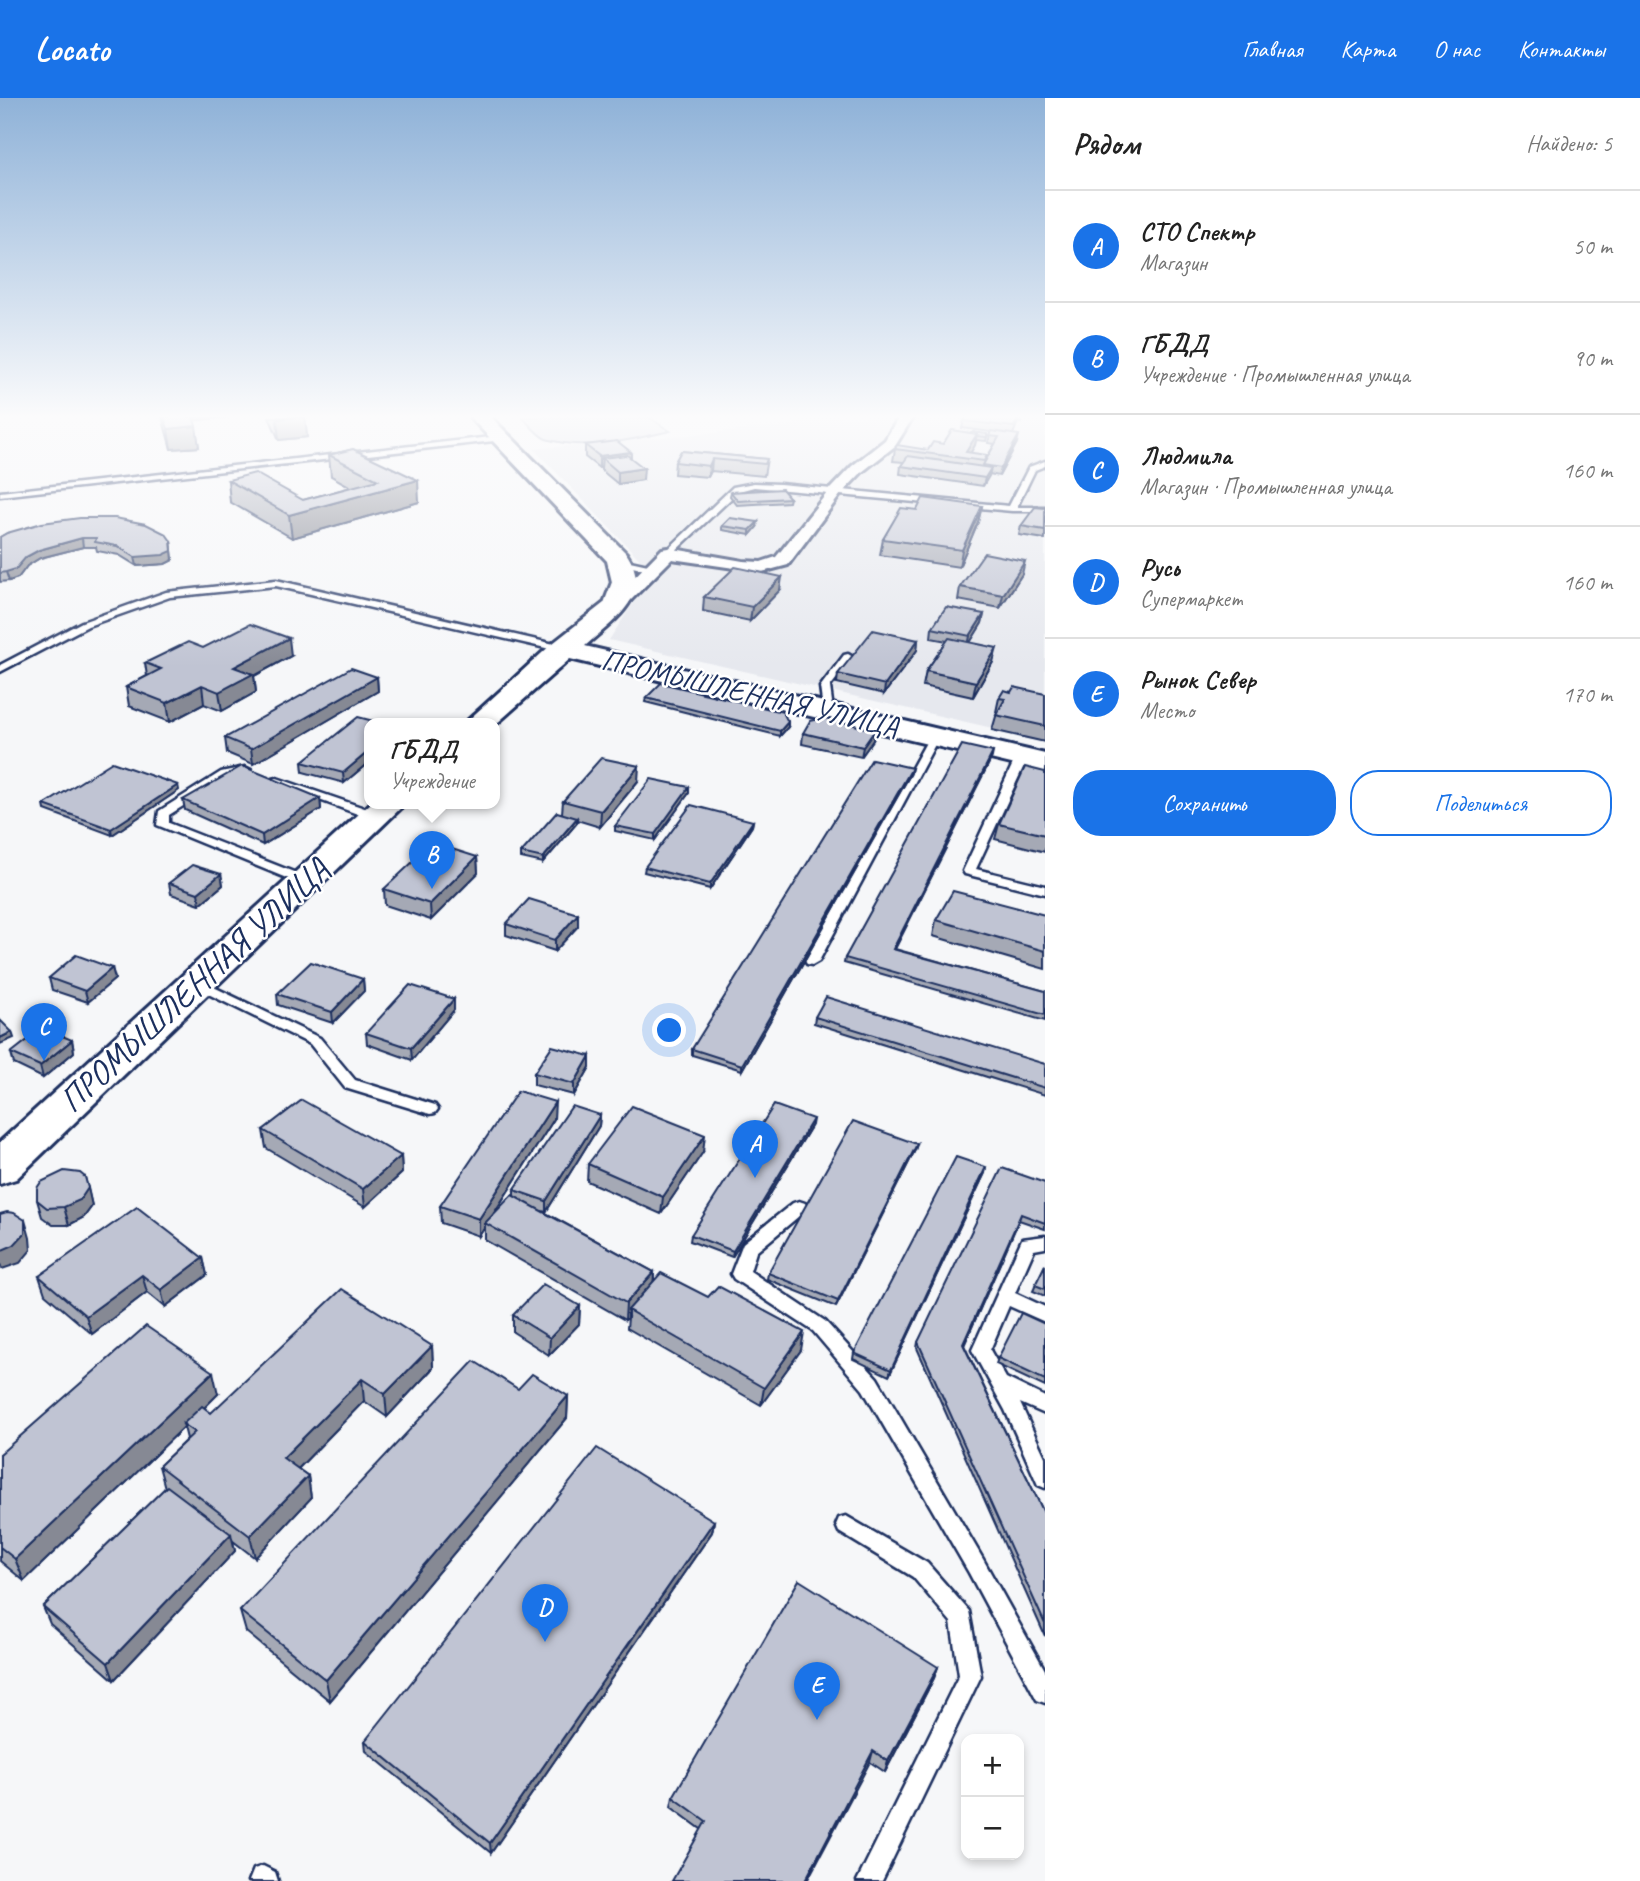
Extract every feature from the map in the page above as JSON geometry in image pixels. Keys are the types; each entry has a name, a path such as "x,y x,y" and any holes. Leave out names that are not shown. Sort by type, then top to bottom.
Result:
{"main road":[{"path":"561,500 617,558 626,580 623,592 614,607 563,649"},
{"name":"ПРОМЫШЛЕННАЯ УЛИЦА","path":"487,718 563,649 1033,760"},
{"name":"ПРОМЫШЛЕННАЯ УЛИЦА","path":"0,1168 382,810"}],"street":[{"path":"614,607 668,553 743,566 762,567 782,561 829,500"}],"lane":[{"path":"668,553 724,500"},
{"path":"926,500 1012,509 1045,509"},
{"path":"1012,509 1016,500"},
{"path":"617,558 654,569"},
{"path":"0,669 85,624 169,594 276,583 563,649"},
{"path":"822,710 827,702 825,687 848,657"},
{"path":"813,961 934,737"},
{"path":"1033,760 969,871 1045,890"},
{"path":"257,774 244,770 225,774 163,814 163,825 305,881"},
{"path":"271,779 364,805"},
{"path":"197,983 314,1041 350,1084 430,1109"},
{"path":"799,1206 749,1248 740,1274 819,1326 870,1384 976,1566 1045,1692"},
{"path":"1045,1242 1028,1244 981,1350 1045,1479"},
{"path":"1004,1296 1045,1315"},
{"path":"999,1383 1045,1406"},
{"path":"846,1525 920,1570 961,1618 970,1676 869,1881"}],"shaded area":[{"path":"583,500 1045,500 1045,740 609,640 653,573"}],"building":[{"path":"263,500 344,500 289,515"},
{"path":"922,500 982,506 962,550 883,539 901,508 917,510"},
{"path":"1035,507 1045,508 1045,530 1021,526"},
{"path":"80,518 115,518 146,524 166,534 171,541 172,551 163,555 135,557 117,546 95,542 96,538 82,538 39,550 26,557 16,569 0,573 0,537 42,523"},
{"path":"730,518 758,522 750,530 722,526"},
{"path":"984,553 1025,561 1003,595 960,587"},
{"path":"735,567 782,577 752,607 704,597"},
{"path":"946,607 984,614 970,636 932,628"},
{"path":"250,624 289,638 234,667 253,674 219,692 202,685 167,703 126,687 161,669 145,663 188,642 203,648"},
{"path":"873,630 918,640 885,685 838,674"},
{"path":"949,638 997,648 976,682 926,671"},
{"path":"351,668 377,677 251,749 225,738"},
{"path":"661,683 783,712 788,722 780,731 646,698"},
{"path":"1014,687 1045,694 1045,726 996,715 1005,699 999,698 1004,690 1011,692"},
{"path":"358,717 364,719 364,755 343,773 302,762"},
{"path":"825,718 875,730 863,747 803,733 810,721"},
{"path":"962,745 993,752 893,949 1045,991 1045,1015 845,958"},
{"path":"601,758 639,766 601,811 563,801"},
{"path":"872,759 912,768 742,1065 692,1049"},
{"path":"112,762 178,785 111,829 44,805"},
{"path":"242,766 320,798 262,835 183,800"},
{"path":"1025,767 1045,772 1045,835 999,824"},
{"path":"651,779 689,787 655,834 615,826"},
{"path":"691,805 753,821 710,884 645,867"},
{"path":"557,812 577,818 543,858 521,853"},
{"path":"433,843 477,857 430,904 384,889"},
{"path":"192,865 221,874 198,893 169,883"},
{"path":"953,891 1045,915 1045,951 936,920"},
{"path":"529,899 578,914 555,940 506,924"},
{"path":"76,955 112,968 85,991 49,978"},
{"path":"311,962 363,979 332,1012 277,994"},
{"path":"410,985 454,999 411,1048 366,1033"},
{"path":"826,997 1045,1064 1045,1088 815,1017"},
{"path":"0,1020 12,1032 0,1038"},
{"path":"43,1028 72,1040 40,1066 11,1053"},
{"path":"552,1046 590,1056 574,1084 534,1073"},
{"path":"518,1091 555,1102 479,1219 440,1206"},
{"path":"302,1100 401,1156 363,1189 263,1130"},
{"path":"774,1105 813,1119 733,1251 691,1235"},
{"path":"572,1106 600,1115 546,1201 514,1190"},
{"path":"632,1106 705,1135 663,1197 588,1164"},
{"path":"853,1121 917,1144 838,1301 768,1273"},
{"path":"956,1157 986,1167 891,1370 854,1353"},
{"path":"1002,1168 1045,1183 1045,1223 1021,1214 963,1344 1045,1515 1045,1624 918,1342"},
{"path":"64,1171 80,1173 85,1177 88,1188 80,1200 64,1207 47,1208 37,1200 37,1188 41,1182"},
{"path":"512,1195 654,1272 626,1303 485,1223"},
{"path":"137,1207 203,1258 161,1290 142,1275 86,1316 39,1276"},
{"path":"7,1212 25,1220 25,1233 14,1245 0,1251 0,1214"},
{"path":"1045,1265 1045,1289 1035,1285"},
{"path":"661,1273 708,1297 718,1286 804,1332 764,1388 628,1310"},
{"path":"543,1284 580,1306 550,1338 513,1315"},
{"path":"342,1289 432,1346 385,1394 362,1379 283,1458 308,1476 250,1536 159,1466 195,1432 183,1424 202,1406 211,1413"},
{"path":"1021,1313 1045,1324 1045,1380 998,1358"},
{"path":"146,1326 213,1372 15,1559 0,1547 0,1454"},
{"path":"474,1361 518,1389 532,1374 568,1396 326,1680 240,1611"},
{"path":"597,1448 714,1521 490,1843 365,1741"},
{"path":"167,1486 231,1534 108,1663 43,1607"},
{"path":"799,1580 938,1667 888,1761 873,1751 805,1881 672,1881 706,1821 673,1797"}],"place":[{"name":"ГБДД","path":"432,889"},
{"name":"Людмила","path":"44,1061"},
{"name":"СТО Спектр","path":"755,1178"},
{"name":"Русь","path":"545,1642"},
{"name":"Рынок Север","path":"817,1720"}]}
